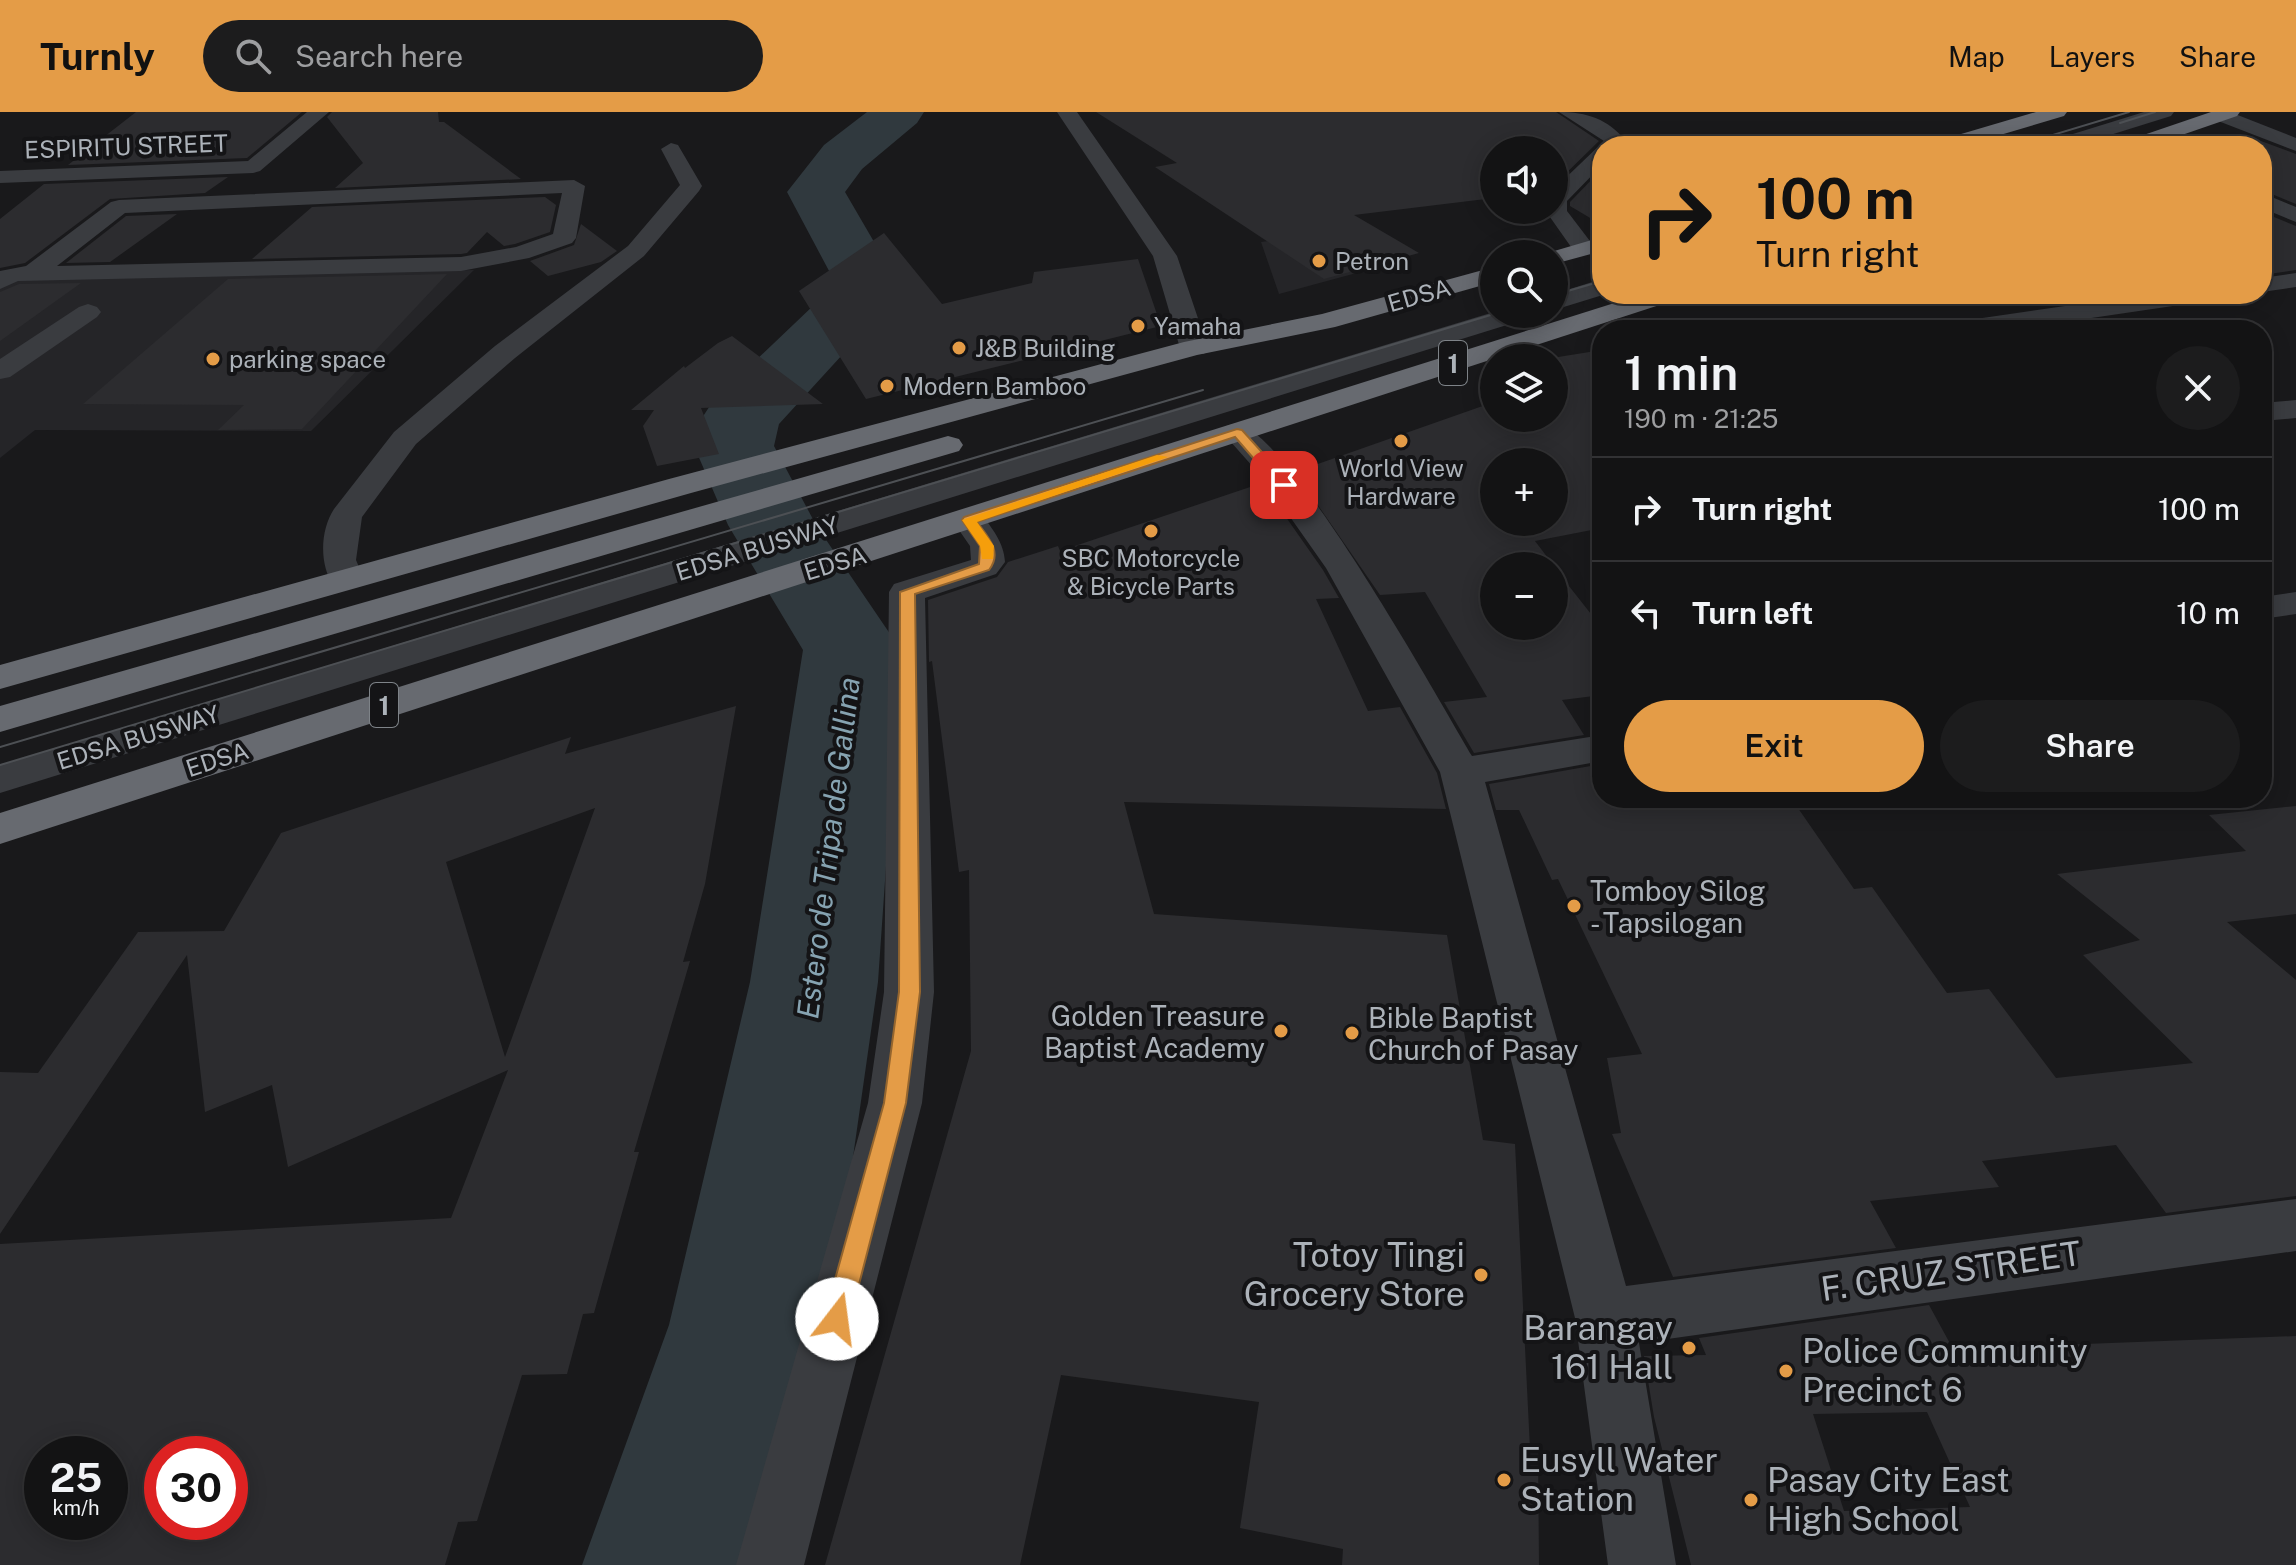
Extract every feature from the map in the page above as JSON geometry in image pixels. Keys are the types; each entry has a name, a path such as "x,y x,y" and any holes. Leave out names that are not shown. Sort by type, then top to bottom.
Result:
{"highway":[{"path":"1973,136 2044,114"},
{"path":"2164,136 2225,114"},
{"path":"1568,253 1592,246"},
{"name":"EDSA","path":"0,677 856,438 1194,348 1326,321 1480,278"},
{"name":"EDSA","path":"0,829 1638,304"},
{"path":"1046,416 1210,369 1326,321"},
{"path":"0,719 971,438"}],"street":[{"name":"ESPIRITU STREET","path":"0,177 253,167 319,112"},
{"path":"1067,112 1165,256 1194,348"},
{"path":"1569,112 1612,136"},
{"path":"2086,136 2164,112"},
{"path":"2225,114 2296,145"},
{"path":"346,579 339,560 346,516 405,438 505,352 636,251 691,186 671,149"},
{"path":"1592,163 1556,200 1556,212 1592,245"},
{"path":"574,186 564,238 521,253 461,264 14,277 119,207 574,186"},
{"path":"2272,204 2296,215"},
{"path":"2272,284 2296,280"},
{"path":"1568,298 1592,290"},
{"path":"2023,320 2132,304"},
{"path":"0,371 88,312"},
{"name":"EDSA BUSWAY","path":"0,779 1480,325"},
{"path":"2272,411 2296,409"},
{"path":"1237,432 1273,470 1343,567 1461,772 1605,1318 1642,1565"},
{"path":"770,1565 895,1103 909,992 907,592 984,567 988,562 987,546 954,525"},
{"path":"2272,607 2296,603"},
{"path":"1461,772 1592,750"},
{"name":"F. CRUZ STREET","path":"1605,1318 2296,1225"}],"shaded area":[{"path":"1329,232 1386,265 1279,294 1261,242"},
{"path":"474,270 311,431 35,430 0,458 0,287 14,278"}],"building":[{"path":"136,112 302,112 247,158 68,165"},
{"path":"332,112 438,112 439,122 444,122 521,179 335,188 363,163 327,117"},
{"path":"1096,112 1556,112 1592,136 1592,148 1568,171 1568,136 1480,136 1480,200 1354,215 1419,253 1324,279 1155,167 1177,163"},
{"path":"2272,145 2296,154 2296,204 2272,194"},
{"path":"228,177 205,193 110,199 25,263 0,268 0,219 44,184"},
{"path":"1592,179 1592,219 1570,206 1570,202"},
{"path":"545,197 556,205 550,232 515,244 504,246 487,232 467,253 461,254 252,259 312,207"},
{"path":"177,214 110,262 66,263 126,216"},
{"path":"2272,216 2296,226 2296,270 2272,274"},
{"path":"581,224 617,251 601,262 548,276 530,261 574,245"},
{"name":"J&B Building","path":"884,233 942,304 1032,283 1034,272 1138,259 1161,326 866,399 799,291"},
{"path":"447,274 302,429 218,430 244,405 83,404 228,279"},
{"path":"81,283 0,341 0,292 19,284"},
{"path":"732,336 823,404 701,408 719,454 657,466 643,426 654,410 631,410 684,366"},
{"path":"1592,352 1592,530 1568,535 1568,448 1480,448 1480,536 1561,536 1535,541 1543,552 1480,552 1480,640 1568,640 1568,585 1592,615 1592,696 1562,700 1584,735 1474,753 1444,702 1487,697 1425,592 1380,595 1295,472 1480,407 1480,432 1568,432 1568,355"},
{"path":"1262,483 1339,598 1316,599 1368,711 1400,707 1437,773 1446,809 1124,802 1154,914 1447,935 1483,1140 1515,1144 1530,1449 1538,1451 1539,1565 1342,1565 1343,1549 1240,1528 1259,1402 1061,1375 1020,1565 825,1565 971,1051 969,870 959,872 932,661 929,662 928,600 997,577 1008,562 1058,546 1060,551"},
{"path":"736,706 705,884 683,962 690,961 634,1152 639,1152 594,1313 583,1314 567,1374 522,1375 477,1521 458,1522 445,1565 0,1565 0,1244 451,1218 508,1070 288,1167 272,1085 205,1112 187,955 0,1234 0,1072 38,1073 138,932 224,931 281,833 571,737 565,754","holes":["595,808 505,1057 446,862"]},
{"path":"1592,766 1592,808 1798,808 1854,889 1872,887 1947,993 1989,989 2056,1078 2193,1063 2083,955 2140,940 2057,874 2246,851 2209,815 2296,806 2296,914 2227,922 2296,980 2296,1196 2166,1213 2116,1145 1982,1161 1999,1187 1870,1201 1896,1248 1673,1277 1612,1134 1621,1133 1607,1058 1642,1054 1558,879 1552,880 1519,810 1496,810 1489,784"},
{"path":"1929,1305 1953,1349 2296,1336 2296,1565 1691,1565 1654,1417 1644,1356 1706,1355 1699,1338","holes":["1927,1412 1970,1507 1844,1511 1813,1414"]}],"waterway":[{"name":"Estero de Tripa de Gallina","path":"673,1565 749,1325 814,982 852,650 772,525 734,446 741,418 874,284 858,270 816,192 843,157 899,112"}],"tram line":[{"path":"2049,136 2129,112"},
{"path":"2120,123 2155,112"},
{"path":"1568,291 1592,284"},
{"path":"0,765 1480,318"},
{"path":"0,747 1203,390"}],"slow traffic":[{"path":"988,556 987,546 969,520 1161,457"}],"place":[{"name":"Petron","path":"1319,261"},
{"name":"Yamaha","path":"1138,326"},
{"name":"J&B Building","path":"959,348"},
{"name":"parking space","path":"213,359"},
{"name":"Modern Bamboo","path":"887,386"},
{"name":"World View Hardware","path":"1401,441"},
{"name":"SBC Motorcycle & Bicycle Parts","path":"1151,531"},
{"name":"Tomboy Silog - Tapsilogan","path":"1574,906"},
{"name":"Golden Treasure Baptist Academy","path":"1281,1031"},
{"name":"Bible Baptist Church of Pasay","path":"1352,1033"},
{"name":"Totoy Tingi Grocery Store","path":"1481,1275"},
{"name":"Barangay 161 Hall","path":"1689,1348"},
{"name":"Police Community Precinct 6","path":"1786,1371"},
{"name":"Eusyll Water Station","path":"1504,1480"},
{"name":"Pasay City East High School","path":"1751,1500"}],"route":[{"path":"837,1319 895,1103 909,992 907,592 984,567 988,562 987,546 969,520 1237,432 1284,485"}]}
